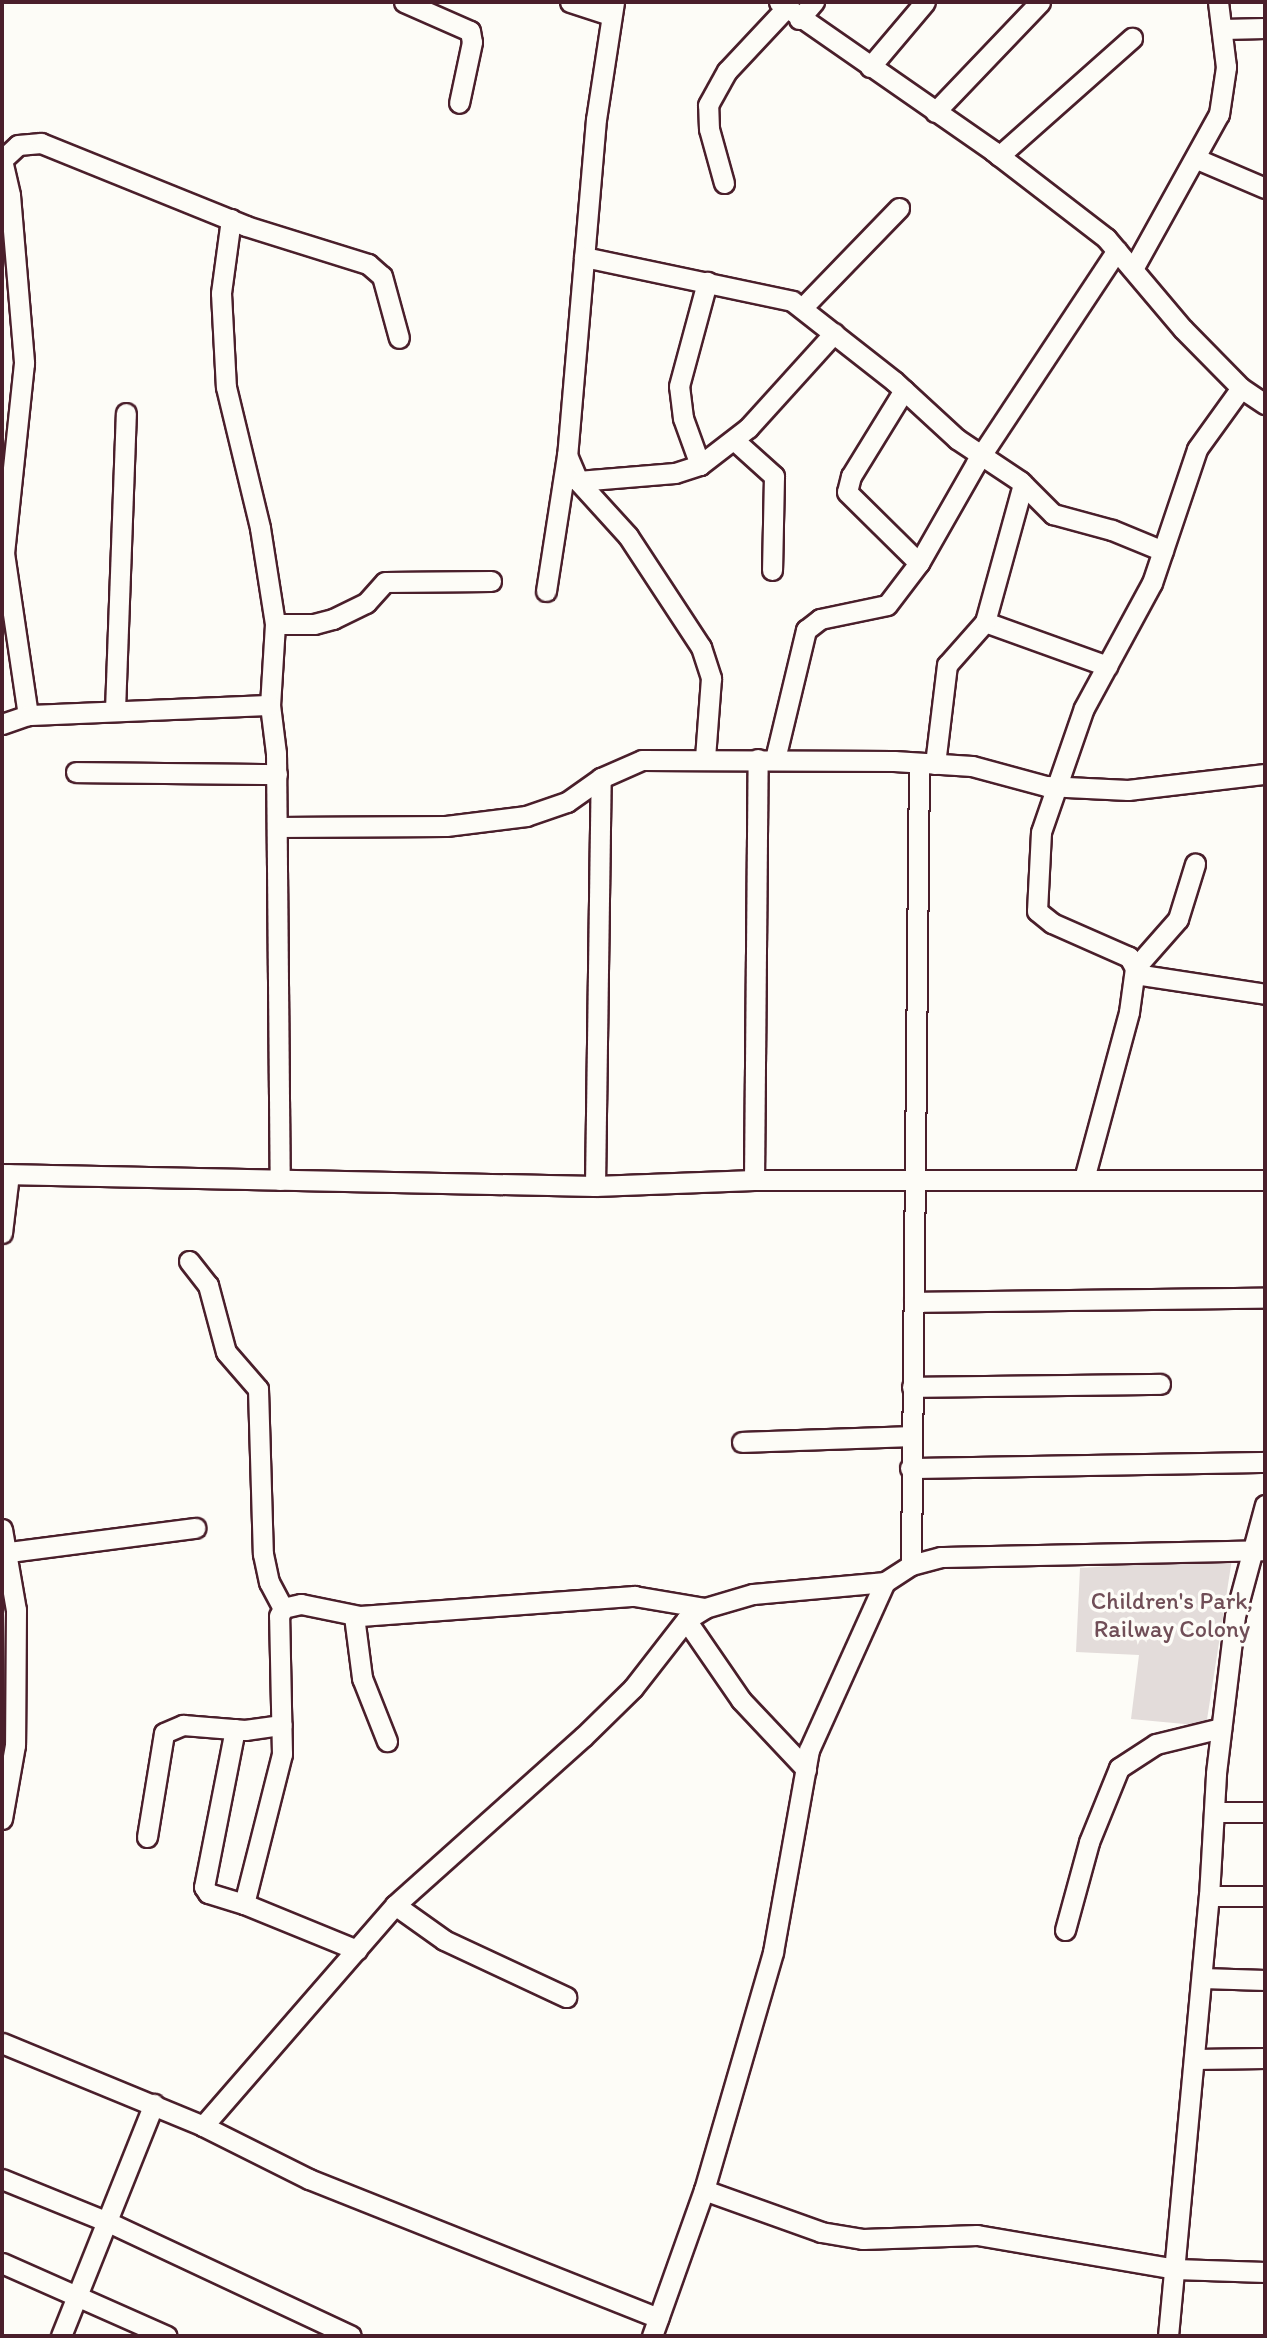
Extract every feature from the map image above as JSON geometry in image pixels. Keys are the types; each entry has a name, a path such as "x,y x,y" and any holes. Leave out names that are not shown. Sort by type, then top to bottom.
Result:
{"street":[{"path":"404,2 470,31 472,42 459,103"},
{"path":"546,590 567,455 584,257 612,8 570,2"},
{"path":"724,183 709,130 708,105 727,71 788,9 814,2"},
{"path":"870,66 925,2"},
{"path":"935,112 1040,2"},
{"path":"1133,269 1197,159 1223,100 1226,68 1218,2"},
{"path":"788,9 999,156 1117,250 1241,388 1265,404"},
{"path":"1223,29 1265,28"},
{"path":"999,156 1132,38"},
{"path":"29,715 8,603 4,553 24,363 9,195 2,160 18,145 41,143 231,219 377,269 399,338"},
{"path":"1197,159 1265,188"},
{"path":"803,307 899,208"},
{"path":"231,219 220,293 226,387 260,528 275,624 270,705 277,774 280,1180"},
{"path":"754,1180 766,759 806,630 812,622 887,605 919,563 982,454 1117,250"},
{"path":"584,257 777,296 803,307 904,390 957,439 1023,484 1053,513 1112,530 1163,551"},
{"path":"700,465 683,418 679,386 707,282"},
{"path":"578,481 675,473 700,465 734,440 834,333"},
{"path":"1135,971 1129,957 1052,923 1037,911 1041,832 1084,708 1152,583 1197,449 1241,388"},
{"path":"904,390 851,476 848,492 919,563"},
{"path":"115,710 126,413"},
{"path":"734,440 774,476 772,570"},
{"path":"567,455 578,481 628,536 701,647 711,678 705,758"},
{"path":"911,1565 910,1468 927,764 947,665 985,622 1023,484"},
{"path":"275,624 314,624 333,619 366,603 386,582 491,581"},
{"path":"985,622 1107,666"},
{"path":"2,723 29,715 270,705"},
{"path":"277,827 500,821 547,811 601,778 642,760 766,759 972,766 1026,784 1128,790 1265,774"},
{"path":"76,772 277,774"},
{"path":"595,1186 601,778"},
{"path":"1084,1179 1129,1012 1135,971 1178,919 1195,864"},
{"path":"1135,971 1265,994"},
{"path":"2,1233 5,1174 595,1186 754,1180 1265,1181"},
{"path":"189,1261 208,1285 226,1352 258,1389 262,1554 269,1582 283,1608"},
{"path":"914,1302 1265,1298"},
{"path":"912,1387 1160,1384"},
{"path":"742,1442 911,1436"},
{"path":"910,1468 1265,1462"},
{"path":"1168,2336 1202,1978 1222,1728 1235,1616 1259,1549 1265,1505"},
{"path":"9,1552 195,1528"},
{"path":"2,1529 9,1552 8,1744 2,1819"},
{"path":"203,2126 395,1905 608,1712 686,1620 705,1608 753,1594 885,1582 911,1565 974,1554 1259,1549"},
{"path":"2,2043 154,2104 309,2179 655,2327 704,2190 773,1952 809,1750 885,1582"},
{"path":"283,1608 301,1604 354,1616 612,1597 653,1598 705,1608"},
{"path":"244,1904 276,1788 282,1725 279,1616 283,1608"},
{"path":"354,1616 362,1678 387,1741"},
{"path":"686,1620 750,1711 806,1769"},
{"path":"147,1837 164,1733 183,1725 235,1729 282,1725"},
{"path":"1065,1930 1093,1832 1119,1768 1156,1744 1222,1728"},
{"path":"235,1729 204,1887 208,1893 244,1904 357,1950"},
{"path":"1216,1812 1265,1812"},
{"path":"1209,1896 1265,1896"},
{"path":"395,1905 444,1940 566,1997"},
{"path":"1202,1978 1265,1980"},
{"path":"1194,2059 1265,2058"},
{"path":"61,2336 154,2104"},
{"path":"2,2179 108,2222 351,2336"},
{"path":"704,2190 821,2232 863,2239 977,2235 1175,2269 1265,2272"},
{"path":"2,2263 167,2336"}],"green space":[{"name":"Children's Park, Railway Colony","path":"1232,1559 1206,1726 1131,1719 1139,1655 1076,1652 1080,1568"}]}
